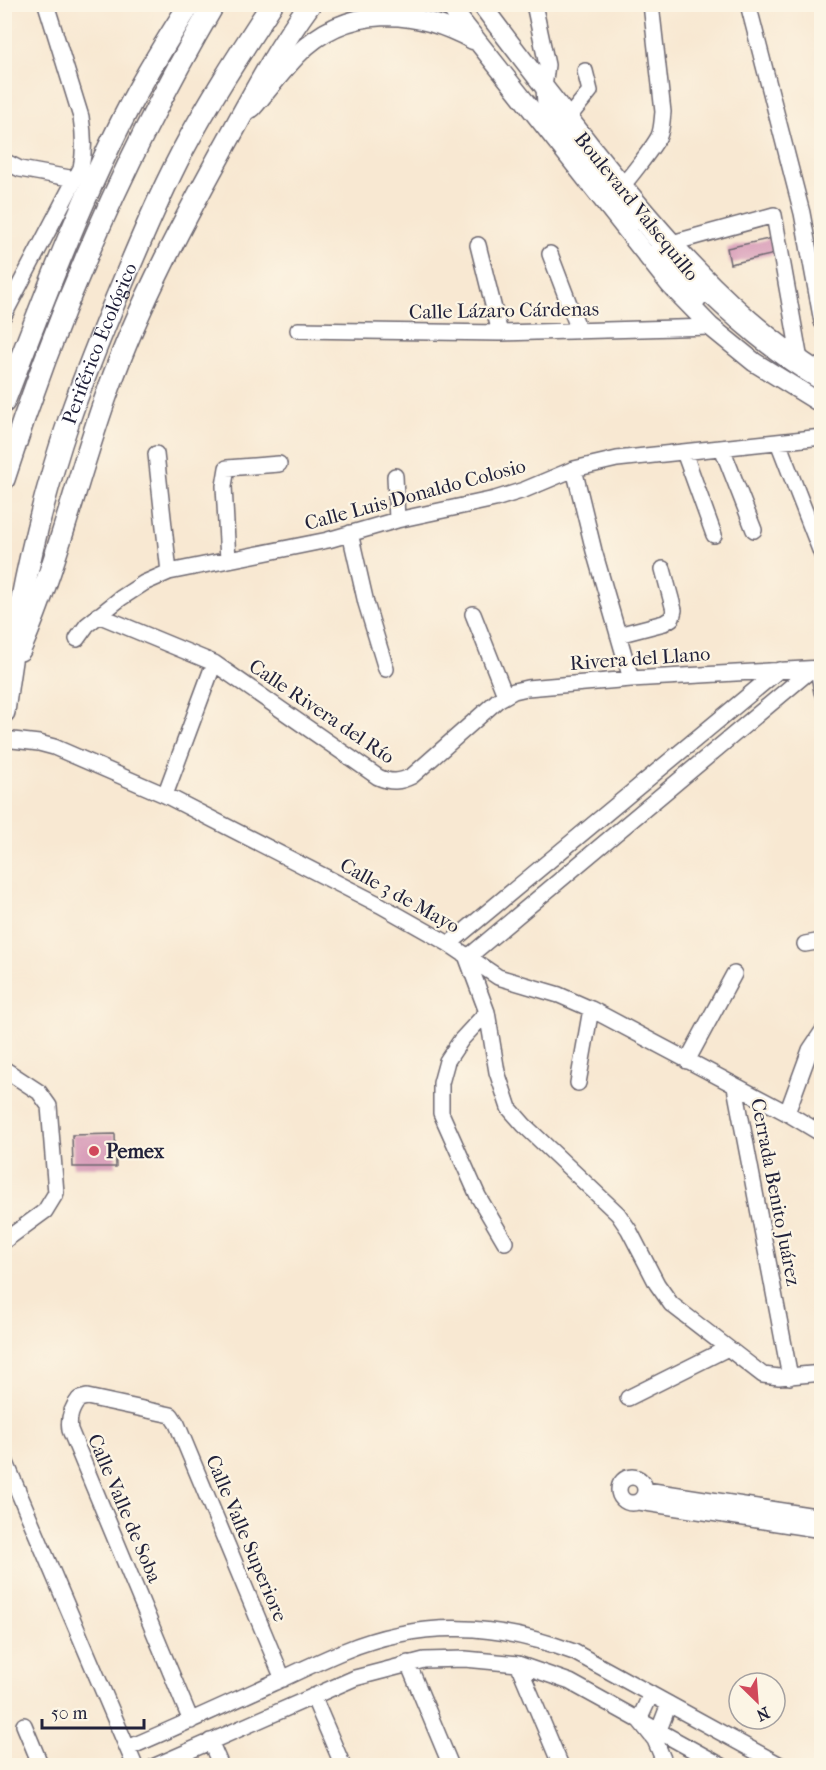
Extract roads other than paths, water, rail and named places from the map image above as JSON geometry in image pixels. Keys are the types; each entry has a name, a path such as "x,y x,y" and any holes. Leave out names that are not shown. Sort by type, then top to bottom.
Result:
{"highway":[{"path":"4,402 43,300 96,177 131,104 190,4"},
{"path":"4,479 75,284 147,126 214,4"},
{"name":"Periférico Ecológico","path":"4,712 17,620 42,513 55,464 88,369 142,238 182,153 230,69 272,4"},
{"path":"8,677 49,578 79,474 108,389 129,339 202,186 262,77 310,4"}],"main road":[{"name":"Boulevard Valsequillo","path":"448,4 659,272 711,327 754,362 822,404"},
{"name":"Boulevard Valsequillo","path":"481,4 568,118 618,191 729,303 800,360 822,374"},
{"path":"490,4 500,30"},
{"path":"232,132 299,53 321,36 343,24 366,17 389,15 412,17 455,31 480,44"}],"street":[{"path":"4,315 81,168 84,154 81,117 46,4"},
{"path":"534,4 547,65 543,87 545,105 549,111 627,199 643,226 721,308 773,352 822,383"},
{"path":"618,191 658,136 661,124 663,112 651,4"},
{"path":"748,4 802,213 822,322"},
{"path":"568,118 590,91 585,71"},
{"path":"4,161 20,169 75,179"},
{"path":"618,191 636,231 710,314 776,367 822,395"},
{"path":"672,243 774,215 800,360"},
{"path":"478,245 500,333"},
{"path":"550,254 579,330"},
{"name":"Calle Lázaro Cárdenas","path":"298,330 500,333 711,327"},
{"name":"Calle Luis Donaldo Colosio","path":"77,639 98,615 144,583 169,572 328,540 398,520 509,495 574,469 616,459 822,437"},
{"path":"778,442 822,555"},
{"path":"722,448 754,530"},
{"path":"684,452 714,535"},
{"path":"156,454 169,572"},
{"path":"228,560 224,486 226,468 279,464"},
{"path":"574,469 594,551 631,679"},
{"path":"395,476 398,520"},
{"path":"350,533 366,603 386,669"},
{"path":"618,635 664,623 672,618 674,610 663,569"},
{"path":"473,614 505,695"},
{"name":"Calle Rivera del Río","path":"98,615 214,663 387,781 404,780 412,776 505,695"},
{"path":"165,795 214,663"},
{"path":"448,944 779,670 817,668"},
{"path":"817,668 822,692"},
{"path":"817,668 674,784 467,958 505,980 559,995 591,1009 787,1113 822,1134"},
{"name":"Rivera del Llano","path":"505,695 528,688 779,670"},
{"name":"Calle 3 de Mayo","path":"4,739 54,747 165,795 381,905 448,944 467,958 487,1012 497,1071 509,1108 516,1118 618,1214 629,1230 657,1284 671,1304 763,1375 790,1377 822,1373"},
{"path":"661,767 674,784"},
{"path":"543,866 557,882"},
{"path":"805,944 822,941"},
{"path":"687,1061 734,974"},
{"path":"578,1083 591,1009"},
{"path":"487,1012 461,1040 447,1061 441,1083 441,1113 478,1196 505,1242"},
{"path":"787,1113 810,1050 822,1032"},
{"path":"4,1069 39,1092 50,1106 56,1193 45,1211 4,1241"},
{"name":"Cerrada Benito Juárez","path":"735,1087 790,1377"},
{"path":"628,1398 728,1348"},
{"name":"Calle Valle de Soba","path":"171,1415 87,1397 79,1399 73,1407 69,1422 70,1430 191,1721"},
{"name":"Calle Valle Superiore","path":"171,1415 177,1424 283,1678"},
{"path":"4,1458 135,1766"},
{"path":"4,1487 40,1539"},
{"path":"822,1517 642,1496 822,1530"},
{"path":"128,1748 345,1651 377,1640 424,1630 470,1629 514,1633 574,1652 782,1766"},
{"path":"155,1766 355,1678 424,1660 465,1659 518,1664 570,1682 639,1720 656,1735 722,1766"},
{"path":"408,1663 452,1766"},
{"path":"518,1664 561,1766"},
{"path":"255,1691 267,1716"},
{"path":"639,1720 651,1694"},
{"path":"313,1696 343,1766"},
{"path":"666,1766 656,1735 669,1704"},
{"path":"24,1725 41,1766"},
{"path":"210,1741 221,1766"}],"place":[{"name":"Pemex","path":"94,1151"}]}
